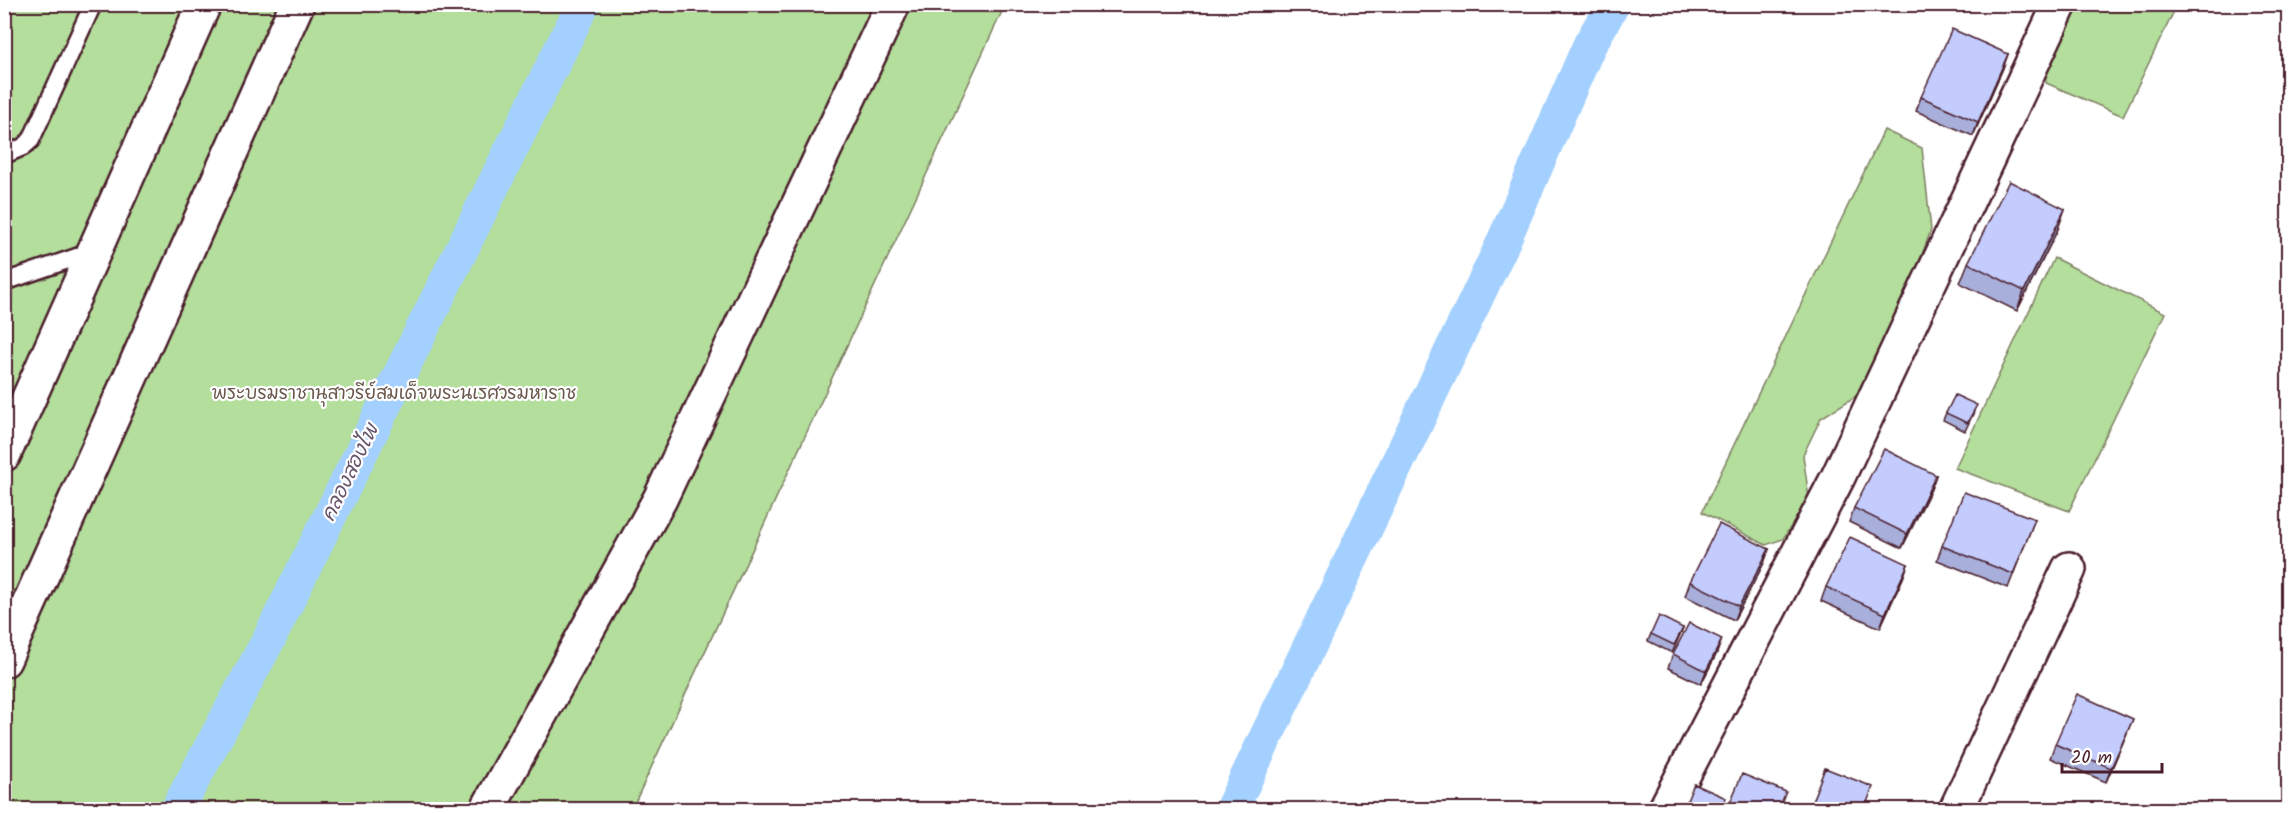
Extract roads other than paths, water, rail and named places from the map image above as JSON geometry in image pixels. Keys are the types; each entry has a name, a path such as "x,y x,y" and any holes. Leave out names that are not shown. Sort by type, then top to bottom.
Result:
{"street":[{"path":"4,453 204,4"},
{"path":"4,660 297,4"},
{"path":"487,810 660,499 893,4"},
{"path":"1665,810 1838,477 2060,4"},
{"path":"1956,810 2069,569"}],"lane":[{"path":"4,155 31,140 93,4"},
{"path":"4,282 95,250"}],"waterway":[{"name":"คลองสองไพ","path":"177,810 270,637 583,4"},
{"path":"1231,810 1501,247 1589,46 1613,4"}],"park label":[{"name":"พระบรมราชานุสาวรีย์สมเด็จพระนเรศวรมหาราช","path":"394,394"}]}
